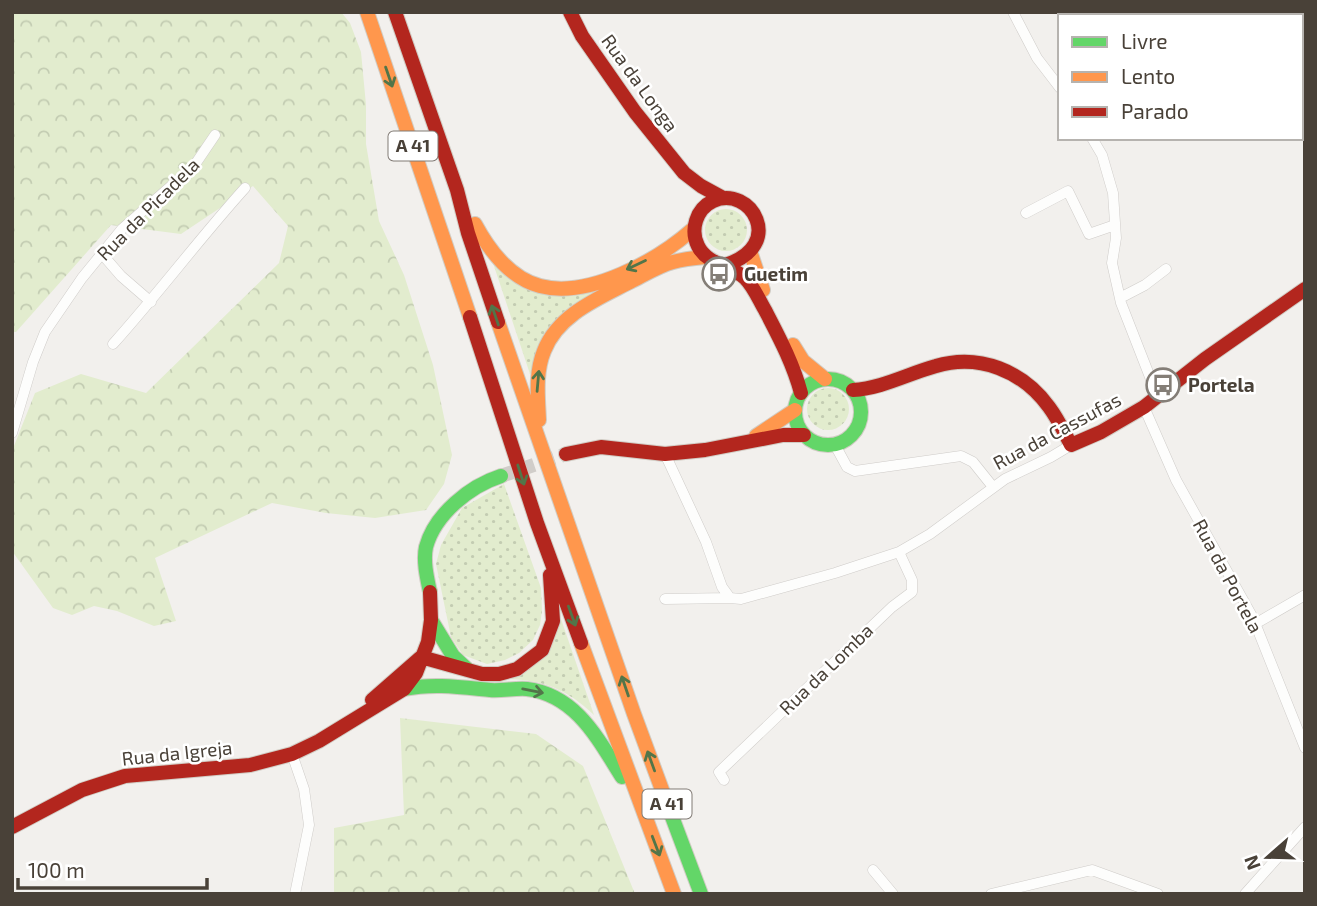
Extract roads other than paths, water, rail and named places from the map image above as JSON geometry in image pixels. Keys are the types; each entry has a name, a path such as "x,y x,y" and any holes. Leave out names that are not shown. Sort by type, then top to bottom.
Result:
{"main road":[{"name":"A 41","path":"367,12 548,553 674,894"},
{"name":"A 41","path":"395,12 542,449 634,714 701,894"},
{"name":"Rua da Longa","path":"570,12 582,36 635,112 684,173 723,198 735,199 745,204 753,212 760,233 751,254"},
{"name":"Rua da Longa","path":"684,173 700,211"},
{"path":"457,190 485,244 513,272 543,287 562,288 581,286 614,276 667,251 693,229 700,211 707,204 723,198"},
{"path":"693,229 698,249 705,257 742,275 753,289 793,363 801,393"},
{"path":"725,265 744,260 751,254 757,277 797,354 825,379"},
{"path":"542,449 536,390 538,371 543,353 559,325 587,303 672,262 705,257"},
{"name":"Rua da Cassufas","path":"1071,445 1101,432 1144,407 1305,289"},
{"path":"853,390 883,387 938,365 960,360 980,360 1016,376 1034,390 1048,405 1071,445"},
{"path":"862,414 861,405 853,390 835,379 825,379 808,386 801,393 795,410 799,428 804,435 813,442 835,445 850,437 856,430 862,414 883,387"},
{"path":"745,442 795,410"},
{"path":"566,454 601,447 665,454 705,450 783,435 804,435"},
{"path":"404,689 416,673 428,642 431,596 426,571 426,548 436,526 448,509 464,495 485,481 501,476"},
{"path":"421,657 471,672 499,674 517,669 542,650 553,621 548,553"},
{"path":"431,620 453,656 471,672"},
{"path":"421,657 447,680 465,688"},
{"name":"Rua da Igreja","path":"347,722 421,657"},
{"path":"404,689 427,684 525,689 542,692 568,703 592,728 614,767 637,797"},
{"name":"Rua da Igreja","path":"12,827 82,790 125,776 250,765 292,754 319,741 404,689"}],"street":[{"path":"1013,12 1037,58 1058,85"},
{"name":"Rua da Picadela","path":"12,433 45,332 102,254 130,222 194,166 215,135"},
{"path":"1094,140 1102,155 1113,193 1116,238 1112,263 1120,298 1157,396"},
{"path":"113,344 245,188"},
{"path":"1026,213 1068,191 1089,234 1115,225"},
{"path":"102,254 121,276 151,302"},
{"path":"1120,298 1166,269"},
{"name":"Rua da Portela","path":"1144,407 1176,480 1255,624 1305,748"},
{"path":"835,445 846,467 855,471 961,456 973,462 993,487"},
{"name":"Rua da Cassufas","path":"665,599 741,599 899,552 930,534 1005,478 1052,457 1071,445"},
{"path":"665,454 706,542 722,587 730,597"},
{"name":"Rua da Lomba","path":"724,780 719,772 892,607 912,592 912,580 899,552"},
{"path":"1255,624 1305,595"},
{"path":"292,754 304,789 309,825 295,894"},
{"path":"1245,894 1305,827"},
{"path":"873,870 893,894"},
{"path":"990,894 1092,870 1158,894"}],"tunnel":[{"path":"501,476 566,454"}],"place":[{"name":"Guetim","path":"719,274"},
{"name":"Portela","path":"1163,385"}]}
